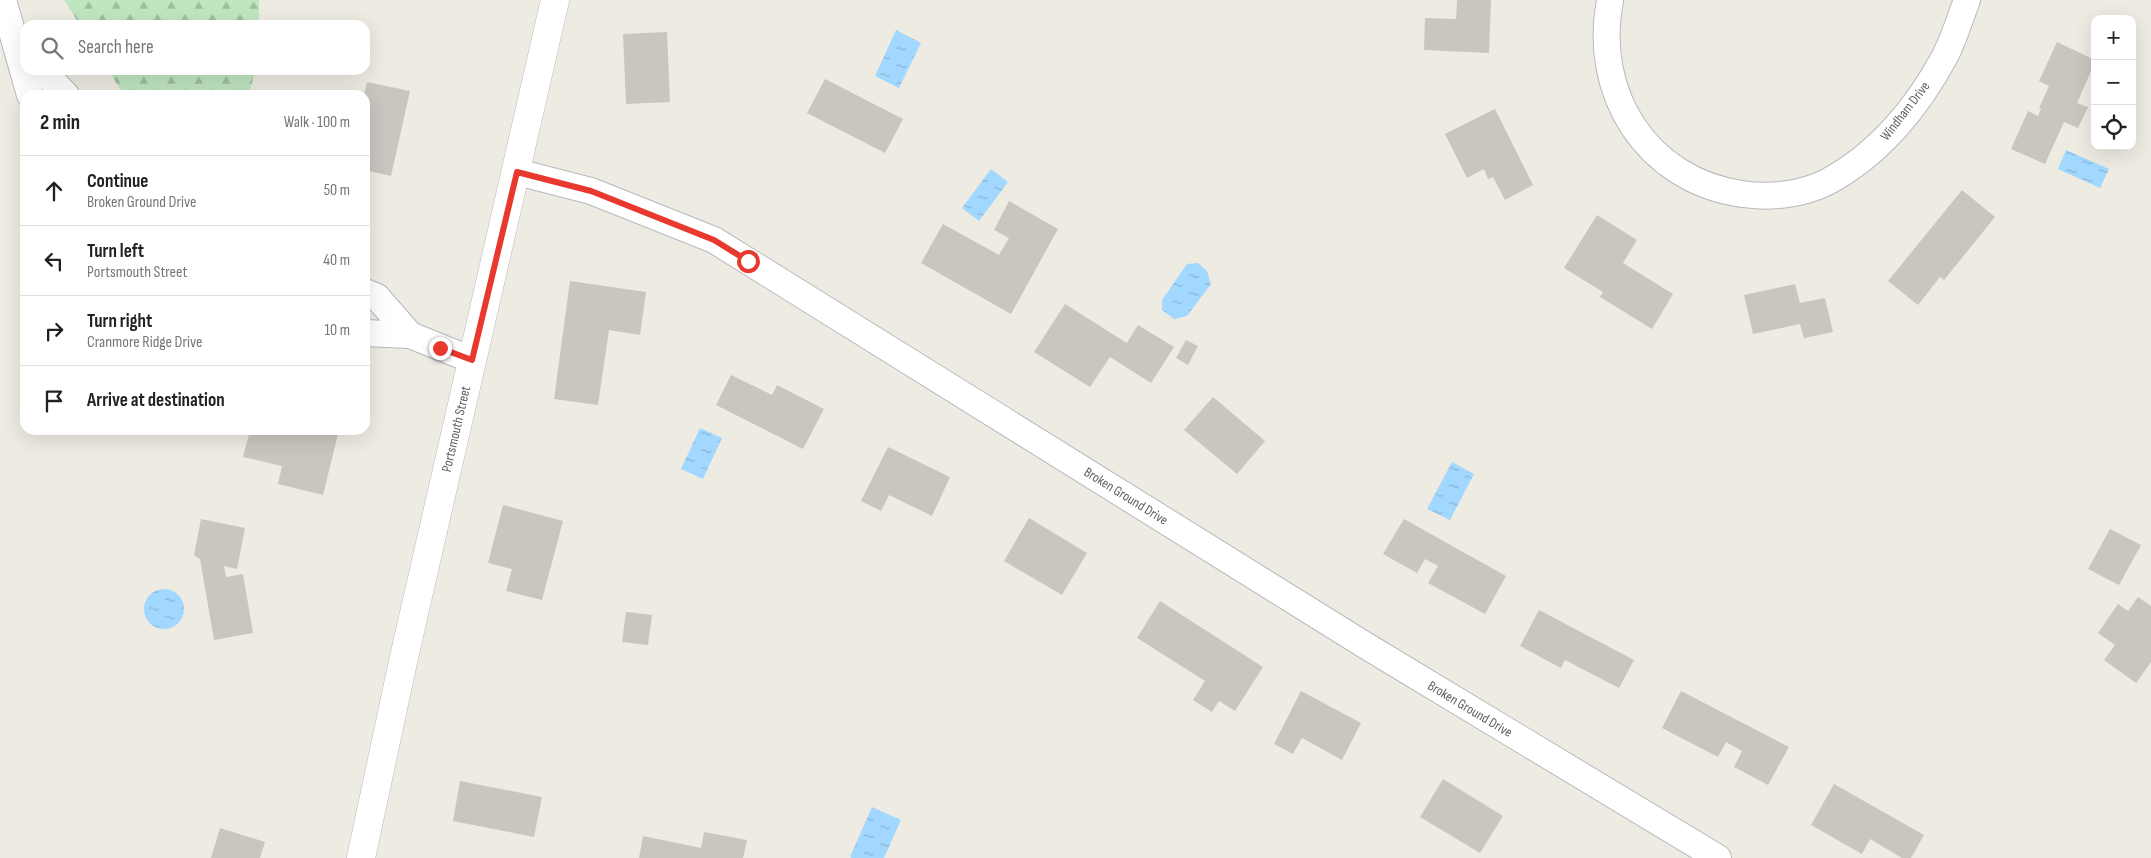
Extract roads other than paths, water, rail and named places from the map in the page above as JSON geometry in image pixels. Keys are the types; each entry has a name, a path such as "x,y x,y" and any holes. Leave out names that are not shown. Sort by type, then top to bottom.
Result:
{"street":[{"path":"3,0 13,49 20,68"},
{"name":"Portsmouth Street","path":"361,858 404,657 555,0"},
{"name":"Windham Drive","path":"1610,0 1606,45 1611,78 1622,110 1640,138 1664,161 1692,179 1722,191 1755,196 1788,194 1826,183 1859,162 1890,134 1920,97 1945,55 1967,0"},
{"path":"23,75 28,90"},
{"path":"47,75 61,90"},
{"name":"Broken Ground Drive","path":"517,172 591,191 714,240 1368,647 1718,858"},
{"path":"370,294 377,297 410,335"},
{"path":"370,333 410,335 472,360"}],"water":[{"path":"896,30 921,43 899,88 875,76"},
{"path":"2066,150 2109,169 2100,188 2058,169"},
{"path":"991,169 1008,182 979,221 962,208"},
{"path":"1198,263 1207,271 1211,284 1187,316 1174,319 1162,310 1162,300 1187,264"},
{"path":"700,428 722,438 703,479 681,469"},
{"path":"1452,462 1474,474 1450,520 1427,509"},
{"path":"164,589 178,595 184,609 178,623 164,629 150,623 144,609 150,595"},
{"path":"872,807 901,820 884,858 852,858 850,857"}]}
